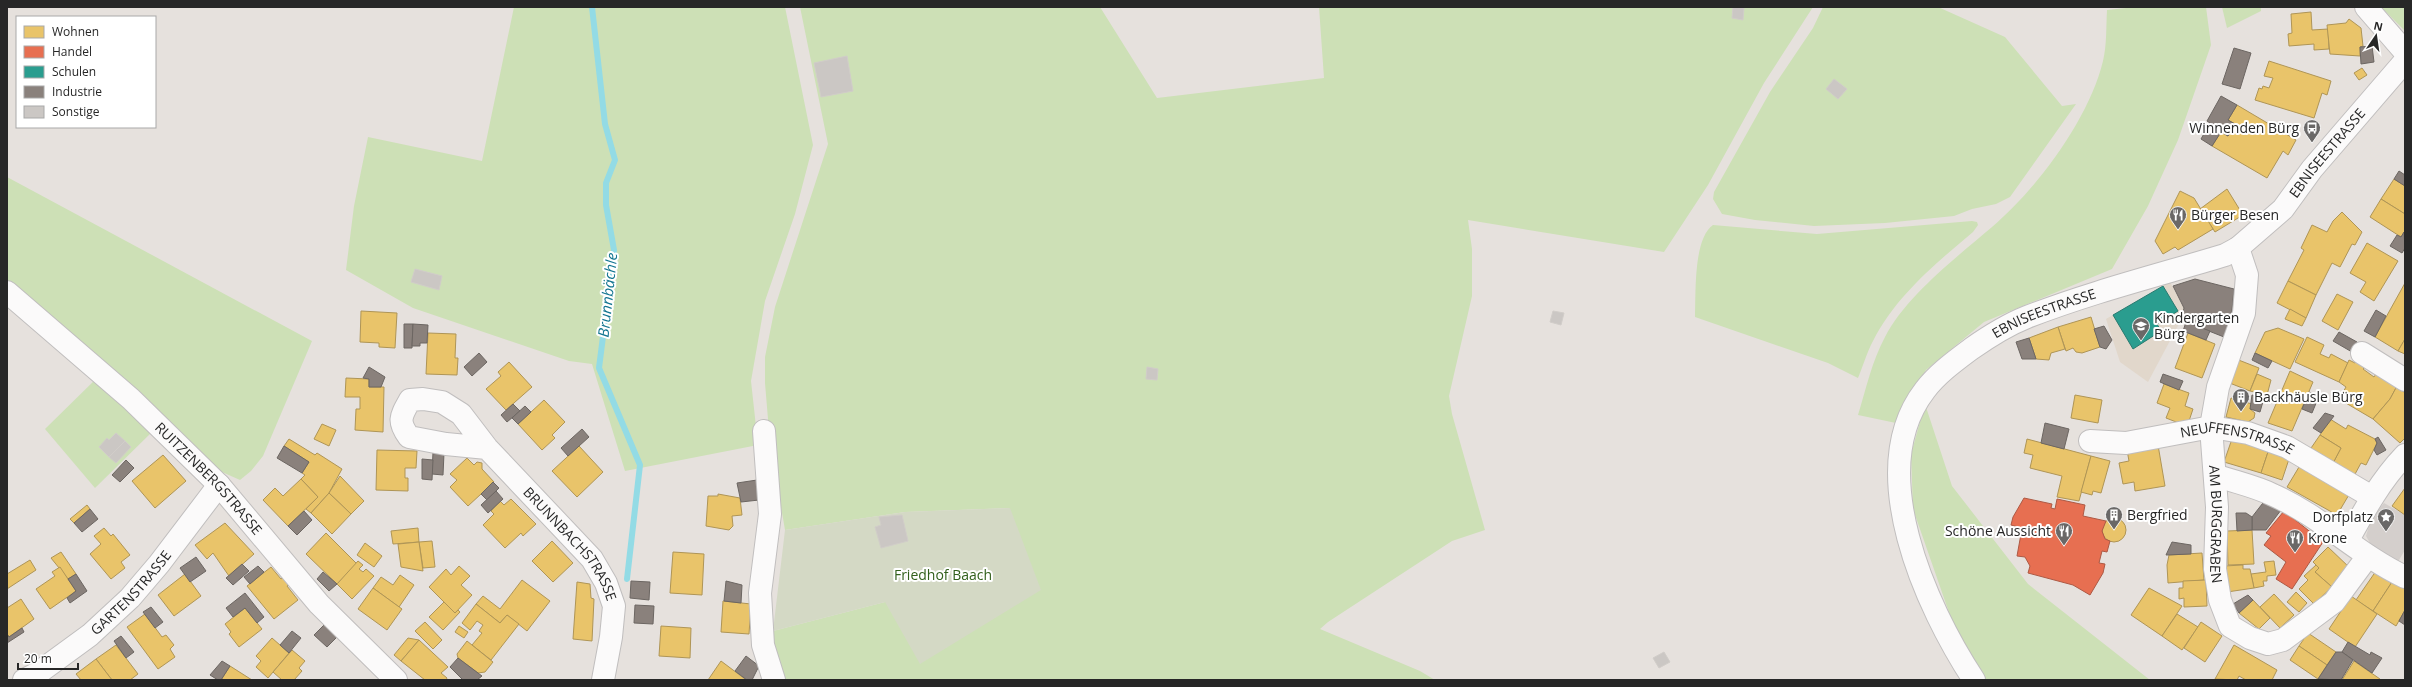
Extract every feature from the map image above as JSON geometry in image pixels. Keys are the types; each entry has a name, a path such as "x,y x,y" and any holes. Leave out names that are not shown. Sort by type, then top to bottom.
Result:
{"street":[{"path":"2366,7 2405,52"},
{"name":"EBNISEESTRASSE","path":"1974,680 1955,650 1922,578 1905,528 1898,484 1901,446 1911,415 1925,390 1955,361 1988,337 2026,317 2225,255 2238,248 2284,209 2312,169 2405,61"},
{"name":"AM BURGGRABEN","path":"2238,248 2247,275 2244,313 2218,387 2211,427 2211,450 2215,475 2215,569 2220,600 2230,626 2250,638 2268,644 2283,640 2334,602 2368,556"},
{"name":"RUITZENBERGSTRASSE","path":"7,292 131,399 220,485 319,604 396,680"},
{"path":"2362,352 2405,380"},
{"name":"NEUFFENSTRASSE","path":"2090,441 2126,443 2211,427 2248,433 2287,447 2372,496"},
{"path":"764,431 770,514 760,593 763,645 774,680"},
{"name":"BRUNNBACHSTRASSE","path":"487,448 592,559 606,583 614,606 611,637 603,680"},
{"path":"2348,540 2372,496 2389,472 2405,455"},
{"path":"2215,475 2273,495 2348,540 2368,556 2405,577"},
{"name":"GARTENSTRASSE","path":"24,680 38,673 90,635 130,598 159,564 220,485"}],"shaded area":[{"name":"Kindergarten Bürg","path":"2170,282 2184,308 2181,320 2148,382 2120,362 2106,319"},
{"name":"Dorfplatz","path":"2384,503 2405,515 2405,550 2396,565 2374,550 2366,536 2371,519"}],"green space":[{"path":"514,7 785,7 813,145 795,214 765,301 751,381 758,445 625,471 592,364 569,361 413,308 346,270 354,206 368,137 482,161"},
{"path":"800,7 1100,7 1157,98 1324,78 1319,7 1813,7 1764,83 1708,185 1664,252 1468,220 1472,249 1472,296 1449,396 1452,414 1485,530 1452,541 1328,622 1320,629 1420,671 1435,680 785,680 772,640 773,631 885,602 1010,508 905,512 785,530 770,443 765,383 765,357 775,307 828,144"},
{"path":"1823,7 1938,7 2005,37 2062,106 2076,104 2010,197 1996,204 1972,209 1954,216 1885,223 1814,226 1755,220 1722,214 1713,199 1714,192 1770,92 1813,28"},
{"path":"2136,7 2206,7 2211,45 2178,140 2148,206 2112,269 1984,322 1926,370 1901,410 1896,423 1858,415 1876,356 1894,322 1933,278 2009,211 2043,173 2074,129 2096,83 2103,61 2106,42 2107,10"},
{"path":"2222,7 2261,7 2261,11 2227,28"},
{"path":"2381,7 2405,7 2405,31"},
{"path":"7,177 312,341 263,456 251,471 240,480 222,472 7,283"},
{"path":"1972,221 1977,222 1978,225 1973,232 1917,282 1893,309 1873,341 1858,378 1828,363 1695,317 1696,281 1699,254 1702,242 1707,232 1713,225 1817,234"},
{"path":"99,376 154,430 95,488 45,429"},
{"path":"1925,404 1952,486 2028,584 2150,680 1985,680 1968,656 1953,624 1913,509 1911,454"},
{"name":"Friedhof Baach","path":"1010,508 1041,590 920,664 885,602 773,631 785,530 905,512"}],"building: Wohnen":[{"path":"2311,12 2312,30 2328,29 2329,49 2314,50 2314,44 2289,46 2288,34 2292,33 2291,14"},
{"path":"2349,19 2361,28 2363,46 2360,47 2360,56 2330,54 2327,25 2346,23"},
{"path":"2269,61 2331,81 2327,95 2322,93 2314,118 2255,100 2259,88 2262,89 2263,86 2269,88 2273,78 2264,76"},
{"path":"2362,68 2367,75 2359,80 2354,73"},
{"path":"2237,105 2296,140 2288,155 2283,151 2267,178 2212,146 2221,132 2228,136 2235,124 2228,120"},
{"path":"2394,179 2405,186 2405,214 2381,199"},
{"path":"2227,189 2243,215 2215,232 2200,209"},
{"path":"2180,191 2194,198 2213,229 2178,250 2175,247 2163,254 2155,241"},
{"path":"2381,199 2405,214 2405,231 2401,237 2370,217"},
{"path":"2342,212 2362,232 2355,245 2352,244 2340,267 2332,263 2316,295 2288,281 2304,250 2301,248 2312,225 2327,232 2333,221"},
{"path":"2367,243 2398,261 2374,301 2360,292 2366,282 2350,273"},
{"path":"2288,281 2316,295 2306,318 2277,303"},
{"path":"2405,283 2405,339 2398,351 2375,337"},
{"path":"2337,294 2353,302 2338,330 2322,321"},
{"path":"2290,309 2306,318 2302,326 2285,319"},
{"path":"361,311 397,313 395,348 379,347 379,343 360,342"},
{"path":"2091,317 2100,347 2082,353 2076,352 2073,348 2066,351 2058,327"},
{"path":"2058,327 2065,349 2051,353 2049,360 2036,359 2029,338"},
{"path":"2278,328 2304,339 2290,369 2255,353 2265,332"},
{"path":"428,333 456,334 455,358 458,358 457,375 426,374"},
{"path":"2188,333 2215,344 2202,378 2175,368"},
{"path":"2307,337 2324,345 2320,354 2329,358 2331,354 2348,363 2339,382 2295,362"},
{"path":"2405,339 2405,354 2398,351"},
{"path":"2236,359 2259,368 2250,391 2227,382"},
{"path":"2349,360 2355,363 2357,361 2365,367 2363,369 2374,377 2376,374 2397,386 2390,399 2373,419 2339,399 2346,387 2339,382"},
{"path":"509,362 532,387 506,410 486,389 501,376 498,372"},
{"path":"2290,371 2313,382 2292,431 2268,423"},
{"path":"2257,374 2271,380 2267,395 2250,391"},
{"path":"346,378 369,379 369,387 384,387 383,432 355,430 356,409 360,409 360,397 345,397"},
{"path":"2164,384 2189,393 2185,406 2193,409 2188,424 2184,425 2166,418 2170,408 2157,403"},
{"path":"2397,386 2405,393 2405,438 2400,443 2373,419 2390,399"},
{"path":"2075,395 2102,400 2098,423 2071,418"},
{"name":"Backhäusle Bürg","path":"2231,398 2252,404 2250,409 2255,413 2254,418 2248,422 2226,417"},
{"path":"544,400 565,422 552,435 555,438 542,450 518,424"},
{"path":"2330,419 2346,429 2348,425 2375,439 2377,443 2366,465 2361,463 2354,476 2332,465 2341,448 2320,435"},
{"path":"322,424 336,430 329,446 314,439"},
{"path":"2320,435 2341,448 2332,465 2309,451"},
{"path":"2233,436 2269,449 2261,473 2224,462"},
{"path":"289,439 315,455 317,453 342,469 329,493 311,513 306,509 318,497 301,479 305,475 302,473 309,462 284,446"},
{"path":"2027,439 2091,456 2079,501 2057,497 2062,476 2030,468 2033,455 2024,453"},
{"path":"2158,445 2165,486 2135,491 2134,482 2123,484 2119,463 2129,461 2127,450"},
{"path":"579,446 603,472 577,497 552,471"},
{"path":"2269,449 2290,456 2282,480 2261,473"},
{"path":"377,450 417,451 416,468 405,468 405,478 408,478 408,491 376,490"},
{"path":"163,455 186,481 155,508 132,481"},
{"path":"2091,456 2110,461 2101,493 2093,491 2092,495 2081,492"},
{"path":"467,458 474,465 477,462 482,463 482,469 494,482 468,506 450,487 457,480 450,474"},
{"path":"2302,462 2350,493 2337,515 2287,487"},
{"path":"340,476 364,501 351,514 329,493"},
{"path":"301,479 318,497 288,526 263,500 275,488 283,496"},
{"path":"2405,488 2405,515 2392,506"},
{"path":"329,493 351,514 332,534 311,513"},
{"path":"718,494 740,498 742,515 732,516 733,526 729,530 706,526 708,496 718,496"},
{"path":"511,499 536,524 523,536 521,533 505,548 483,525 494,514 491,511 500,501 504,505"},
{"path":"87,505 90,509 74,523 70,519"},
{"name":"Bergfried","path":"2114,518 2123,521 2126,530 2123,539 2114,542 2105,539 2102,530 2105,521"},
{"path":"225,523 254,554 229,576 213,553 207,559 195,545"},
{"path":"104,528 111,536 113,534 130,555 121,562 125,568 111,579 90,554 101,544 94,536"},
{"path":"418,528 419,542 393,544 391,531"},
{"path":"2252,530 2254,564 2228,565 2227,531"},
{"path":"326,533 357,564 337,584 306,554"},
{"path":"432,541 435,567 423,568 419,542"},
{"path":"552,541 573,563 553,582 532,561"},
{"path":"419,542 423,571 401,567 398,544"},
{"path":"365,543 382,556 374,567 357,555"},
{"path":"2328,547 2350,568 2332,587 2315,572 2319,568 2313,562"},
{"path":"61,552 76,574 68,579 51,558"},
{"path":"673,552 704,554 702,595 670,593"},
{"path":"2202,553 2204,580 2168,583 2167,565 2169,555"},
{"path":"30,560 36,570 7,589 7,574"},
{"path":"358,561 363,565 359,569 363,572 366,569 374,576 352,599 337,584"},
{"path":"2274,561 2276,575 2267,576 2267,581 2263,581 2264,586 2254,588 2251,574 2266,572 2264,562"},
{"path":"2243,565 2243,569 2250,569 2254,588 2227,592 2224,566"},
{"path":"2316,565 2319,568 2315,572 2332,587 2314,604 2299,589 2308,580 2304,576"},
{"path":"459,566 470,576 461,585 472,595 455,613 429,587 446,569 451,575"},
{"path":"60,567 76,591 50,609 36,589 55,576 52,572"},
{"path":"271,567 281,579 285,576 291,583 287,586 298,600 274,619 247,586"},
{"path":"2376,571 2392,582 2373,611 2356,600"},
{"path":"185,574 201,596 174,616 158,595"},
{"path":"400,575 414,585 399,607 373,588 381,577 393,585"},
{"path":"522,580 550,601 527,631 507,615 500,623 476,604 483,596 500,609"},
{"path":"2206,580 2207,606 2184,607 2184,598 2179,599 2179,588 2183,588 2183,581"},
{"path":"577,582 590,584 591,598 594,599 592,641 573,639"},
{"path":"2392,582 2405,589 2405,610 2396,626 2373,611"},
{"path":"373,588 402,609 387,630 358,609"},
{"path":"2149,588 2182,606 2162,636 2131,615"},
{"path":"2296,592 2307,603 2299,612 2287,602"},
{"path":"2274,594 2294,615 2280,628 2260,607"},
{"path":"2351,596 2377,614 2355,647 2329,629"},
{"path":"21,599 34,619 9,637 7,634 7,608"},
{"path":"2253,600 2270,618 2259,629 2239,613"},
{"path":"723,601 751,604 749,634 721,632"},
{"path":"444,602 455,613 458,610 460,612 443,630 429,617"},
{"path":"476,604 500,623 507,615 519,624 491,660 472,645 482,633 479,631 483,625 477,621 470,630 462,623"},
{"path":"245,608 262,629 239,647 229,634 231,632 225,624"},
{"path":"145,614 162,637 166,635 174,645 170,649 175,657 158,669 127,627"},
{"path":"2177,614 2198,627 2182,650 2162,636"},
{"path":"425,622 442,640 433,649 415,631"},
{"path":"2201,622 2222,636 2205,662 2184,648"},
{"path":"459,626 468,632 464,638 455,632"},
{"path":"661,626 691,628 690,658 659,656"},
{"path":"2308,633 2336,652 2327,665 2299,646"},
{"path":"272,638 289,653 268,678 256,667 261,661 256,656"},
{"path":"408,638 419,640 401,661 394,655"},
{"path":"419,640 448,667 441,673 447,678 446,680 425,680 401,661"},
{"path":"467,641 493,662 485,672 478,673 458,658 457,654"},
{"path":"116,645 138,674 130,680 112,680 96,659"},
{"path":"2234,645 2277,670 2272,680 2246,680 2239,676 2237,680 2215,679"},
{"path":"2299,646 2327,665 2318,679 2290,660"},
{"path":"292,650 305,661 299,668 302,671 294,680 282,680 273,672"},
{"path":"96,659 112,680 81,680 76,674"},
{"path":"721,661 745,679 708,680"},
{"path":"2354,661 2380,679 2380,680 2342,680"},
{"path":"230,666 252,680 221,680"}],"building: Handel":[{"name":"Schöne Aussicht","path":"2024,498 2052,504 2051,508 2055,509 2057,499 2085,505 2083,516 2106,521 2102,531 2105,539 2110,541 2107,552 2102,551 2099,563 2105,564 2103,573 2090,595 2073,585 2028,573 2030,566 2025,557 2017,556 2021,534 2023,534 2025,529 2011,525 2013,517"},
{"name":"Krone","path":"2284,511 2323,542 2292,589 2276,579 2286,562 2264,545 2271,536 2266,533"}],"building: Schulen":[{"path":"2163,286 2178,311 2157,324 2161,331 2133,349 2113,315"}],"building: Industrie":[{"path":"2372,46 2374,62 2361,64 2360,47"},
{"path":"2234,48 2251,53 2240,89 2222,84"},
{"path":"2221,96 2237,105 2228,120 2235,124 2228,136 2221,132 2212,146 2201,139 2210,123 2207,121"},
{"path":"2399,171 2405,175 2405,186 2394,179"},
{"path":"2404,232 2405,248 2402,253 2390,246 2397,235 2401,237"},
{"path":"2195,279 2234,289 2232,310 2224,337 2181,320 2184,308 2173,286"},
{"path":"2376,310 2386,316 2375,337 2364,331"},
{"path":"2186,322 2210,331 2206,340 2183,331"},
{"path":"404,324 413,324 412,348 404,348"},
{"path":"413,324 428,325 427,343 420,343 420,346 412,346"},
{"path":"2104,326 2112,340 2106,349 2100,347 2094,329"},
{"path":"2339,332 2357,342 2352,352 2333,341"},
{"path":"2029,338 2036,359 2022,359 2016,342"},
{"path":"479,353 487,362 472,376 464,367"},
{"path":"2255,353 2272,361 2268,368 2252,360"},
{"path":"369,367 385,377 381,387 369,387 369,379 363,378"},
{"path":"2163,374 2183,381 2179,390 2160,382"},
{"path":"2309,392 2319,396 2312,413 2302,409"},
{"path":"2252,395 2264,398 2260,412 2250,409"},
{"path":"513,404 520,411 507,422 501,415"},
{"path":"525,406 531,412 518,424 512,418"},
{"path":"2325,413 2334,416 2321,433 2313,428"},
{"path":"2045,423 2069,429 2064,449 2041,443"},
{"path":"582,429 589,437 568,456 561,448"},
{"path":"2378,437 2386,450 2377,455 2374,450 2377,443 2375,439"},
{"path":"284,446 309,462 302,473 277,458"},
{"path":"433,452 444,453 443,475 432,474"},
{"path":"422,459 433,460 432,480 422,479"},
{"path":"126,460 134,468 120,482 112,475"},
{"path":"757,480 759,500 741,502 737,483"},
{"path":"493,482 499,488 487,500 481,494"},
{"path":"496,491 503,499 488,513 481,505"},
{"path":"2266,499 2281,510 2266,530 2252,530 2252,517"},
{"path":"90,509 98,519 82,532 74,523"},
{"path":"304,511 312,520 297,535 288,526"},
{"path":"2236,513 2246,513 2252,517 2252,530 2237,531"},
{"path":"2172,542 2191,545 2191,554 2166,555"},
{"path":"196,557 206,571 190,582 180,568"},
{"path":"242,564 249,571 233,585 226,578"},
{"path":"258,566 264,572 250,584 244,577"},
{"path":"323,572 337,584 329,591 317,579"},
{"path":"76,574 87,591 70,603 67,598 76,591 68,579"},
{"path":"631,581 650,582 649,600 630,598"},
{"path":"726,581 742,585 741,603 724,601"},
{"path":"245,593 264,617 257,623 245,608 233,617 226,608"},
{"path":"2248,595 2253,600 2239,613 2233,604"},
{"path":"635,605 654,606 653,624 634,623"},
{"path":"151,607 163,622 155,628 143,612"},
{"path":"2405,610 2405,625 2399,621"},
{"path":"327,622 339,635 327,647 314,635"},
{"path":"22,628 24,632 7,643 7,634 9,637"},
{"path":"292,631 301,638 289,653 280,645"},
{"path":"121,636 134,652 126,658 114,641"},
{"path":"2348,642 2370,655 2371,652 2382,658 2372,673 2342,652"},
{"path":"2336,652 2342,652 2353,660 2341,680 2318,679"},
{"path":"746,656 759,666 752,680 747,680 735,671"},
{"path":"458,658 482,676 477,680 463,680 450,667"},
{"path":"222,661 230,666 221,680 218,680 210,675"}],"building: Sonstige":[{"path":"1733,7 1744,8 1743,20 1732,18"},
{"path":"847,56 853,91 821,97 814,63"},
{"path":"1834,79 1847,89 1838,99 1826,89"},
{"path":"415,269 442,276 439,290 411,282"},
{"path":"1553,311 1564,313 1561,325 1550,322"},
{"path":"1147,367 1158,369 1157,380 1146,379"},
{"path":"116,433 125,441 109,457 99,447 107,438 109,440"},
{"path":"125,441 131,447 116,463 109,457"},
{"path":"902,515 908,541 881,548 875,527 881,525 879,517"},
{"path":"1664,652 1670,662 1659,668 1653,658"}],"waterway":[{"name":"Brunnbächle","path":"592,7 605,124 615,160 606,183 606,205 614,250 599,368 640,465 627,579"}],"place":[{"name":"Winnenden Bürg","path":"2312,143"},
{"name":"Bürger Besen","path":"2178,230"},
{"name":"Kindergarten Bürg","path":"2141,341"},
{"name":"Backhäusle Bürg","path":"2241,412"},
{"name":"Bergfried","path":"2114,530"},
{"name":"Dorfplatz","path":"2386,532"},
{"name":"Schöne Aussicht","path":"2064,546"},
{"name":"Krone","path":"2295,553"}]}
